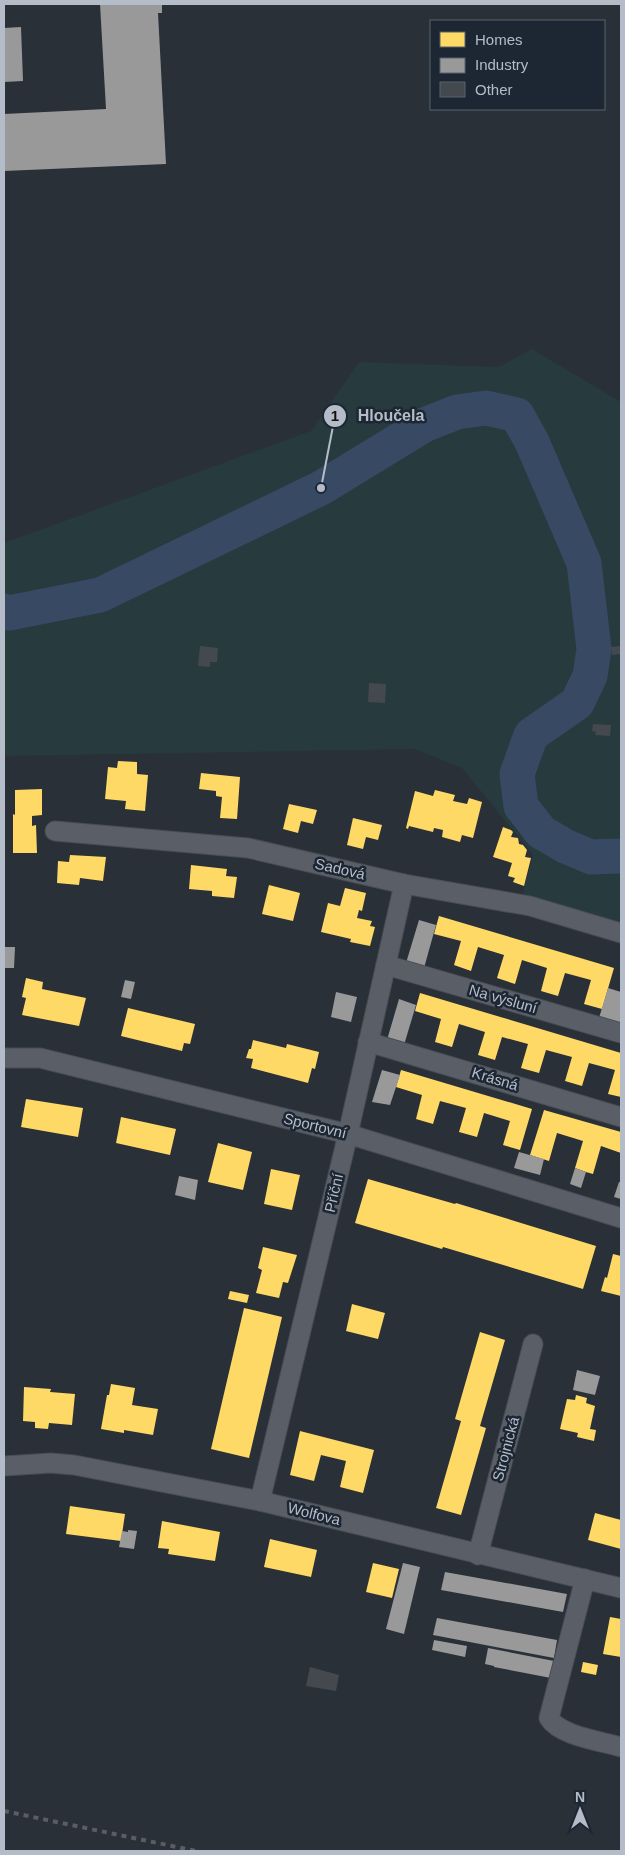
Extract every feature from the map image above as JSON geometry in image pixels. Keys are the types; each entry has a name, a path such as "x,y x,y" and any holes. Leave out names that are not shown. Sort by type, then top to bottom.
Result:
{"street":[{"name":"Sadová","path":"55,831 248,848 404,884 530,906 621,932"},
{"name":"Příční","path":"260,1501 348,1134 404,884"},
{"name":"Na výsluní","path":"386,965 621,1033"},
{"name":"Krásná","path":"368,1042 621,1117"},
{"name":"Sportovní","path":"4,1058 40,1058 348,1134 621,1218"},
{"name":"Strojnická","path":"478,1555 533,1344"},
{"name":"Wolfova","path":"4,1466 51,1463 74,1465 260,1501 621,1588"},
{"path":"585,1579 548,1718 556,1727 568,1732 621,1746"}],"green space":[{"path":"532,349 621,402 621,926 522,896 533,855 462,768 415,749 4,756 4,543 311,431 359,362 499,367"}],"building: Homes":[{"path":"118,761 137,762 137,774 148,775 145,811 125,809 126,801 105,799 108,767 117,768"},
{"path":"201,773 240,777 237,819 220,818 222,797 216,796 216,791 199,789"},
{"path":"42,789 42,815 32,816 32,826 36,825 37,853 13,853 15,790"},
{"path":"435,790 455,795 453,801 467,804 469,798 482,802 473,838 462,835 460,842 442,837 443,830 434,828 433,832 409,826 408,829 406,828 415,791 433,796"},
{"path":"289,804 317,810 313,824 301,821 298,833 283,829"},
{"path":"353,818 382,825 378,840 366,837 363,849 347,845"},
{"path":"503,827 513,832 511,837 518,838 519,844 523,845 527,850 525,857 531,858 524,886 513,882 515,878 508,876 512,863 493,857"},
{"path":"70,855 106,857 103,881 80,878 79,885 57,883 58,861 69,862"},
{"path":"191,865 227,869 226,876 237,877 234,898 212,896 212,891 189,889"},
{"path":"269,885 300,893 293,921 262,914"},
{"path":"345,888 366,893 362,911 359,910 357,918 372,921 370,926 375,927 370,946 350,942 351,939 321,932 328,903 340,906"},
{"path":"439,916 614,968 602,1009 584,1004 591,980 565,973 558,996 541,991 547,968 522,960 515,984 497,978 504,955 478,947 471,971 454,965 461,941 434,934"},
{"path":"26,978 43,982 42,989 86,998 79,1026 22,1015 26,998 22,997"},
{"path":"420,993 621,1053 621,1097 608,1094 615,1070 589,1063 582,1086 565,1081 572,1057 546,1050 539,1073 521,1068 528,1044 502,1037 495,1060 478,1055 485,1032 459,1024 452,1047 435,1042 441,1019 415,1011"},
{"path":"128,1008 195,1024 190,1044 184,1043 182,1051 121,1036"},
{"path":"253,1040 286,1048 287,1044 319,1052 315,1069 312,1068 308,1083 251,1068 253,1059 246,1058"},
{"path":"401,1070 532,1109 520,1150 503,1145 510,1121 484,1113 477,1137 459,1132 466,1108 440,1101 433,1124 416,1119 422,1095 396,1087"},
{"path":"26,1099 83,1108 78,1137 21,1127"},
{"path":"544,1110 621,1132 621,1153 601,1146 593,1174 586,1172 575,1168 583,1141 557,1133 549,1161 530,1155"},
{"path":"121,1117 176,1129 170,1155 116,1143"},
{"path":"218,1143 252,1152 243,1190 208,1182"},
{"path":"271,1169 300,1175 292,1210 264,1204"},
{"path":"368,1179 456,1203 596,1246 583,1289 355,1223"},
{"path":"263,1247 297,1255 288,1283 283,1282 279,1298 256,1293 262,1270 258,1268"},
{"path":"613,1254 621,1256 621,1296 601,1291 605,1277 607,1278"},
{"path":"230,1291 249,1295 247,1303 228,1299"},
{"path":"352,1304 385,1313 378,1339 346,1331"},
{"path":"244,1308 282,1317 249,1458 211,1449"},
{"path":"480,1332 505,1340 480,1426 486,1428 461,1515 436,1508 461,1421 455,1419"},
{"path":"111,1384 135,1388 132,1405 158,1409 153,1435 124,1430 124,1433 101,1429 107,1395 109,1395"},
{"path":"24,1387 51,1389 50,1392 75,1394 72,1425 49,1423 48,1429 35,1428 35,1422 23,1421"},
{"path":"576,1395 587,1398 586,1403 595,1406 590,1429 596,1430 594,1441 577,1437 578,1433 560,1429 567,1399 575,1400"},
{"path":"300,1431 374,1450 363,1493 340,1487 346,1461 321,1455 314,1481 290,1475"},
{"path":"70,1506 125,1514 121,1541 66,1534"},
{"path":"595,1513 621,1520 621,1549 588,1540"},
{"path":"162,1521 220,1532 215,1561 168,1554 169,1549 158,1548"},
{"path":"270,1539 317,1550 311,1577 264,1567"},
{"path":"373,1563 399,1569 392,1598 366,1592"},
{"path":"610,1617 621,1619 621,1657 603,1654"},
{"path":"583,1662 598,1665 596,1675 581,1672"}],"building: Industry":[{"path":"100,4 162,4 162,13 158,13 166,164 4,171 4,114 106,109"},
{"path":"21,27 23,81 4,82 4,28"},
{"path":"419,920 436,925 424,968 406,963"},
{"path":"4,947 15,947 14,968 4,968"},
{"path":"125,980 135,982 131,999 121,997"},
{"path":"608,988 621,992 621,1023 599,1018"},
{"path":"336,992 357,997 351,1022 331,1017"},
{"path":"399,999 416,1005 404,1045 387,1040"},
{"path":"382,1070 400,1075 390,1105 372,1102"},
{"path":"519,1152 544,1159 540,1175 514,1168"},
{"path":"575,1168 586,1172 581,1188 570,1184"},
{"path":"179,1176 198,1180 195,1200 175,1195"},
{"path":"619,1182 621,1182 621,1199 614,1197"},
{"path":"577,1370 600,1376 595,1395 573,1390"},
{"path":"128,1530 137,1531 134,1549 119,1547 122,1531 128,1532"},
{"path":"403,1563 420,1567 404,1634 386,1629"},
{"path":"445,1572 567,1594 563,1612 441,1590"},
{"path":"437,1618 557,1640 554,1658 433,1635"},
{"path":"434,1640 467,1646 465,1657 432,1650"},
{"path":"488,1648 554,1661 551,1678 485,1664"}],"building: Other":[{"path":"200,646 218,648 217,662 210,662 210,667 198,666"},
{"path":"621,646 621,654 612,655 611,647"},
{"path":"369,683 386,684 385,703 368,702"},
{"path":"593,724 611,725 610,736 595,735 596,732 592,731"},
{"path":"310,1667 339,1675 336,1691 306,1686"}],"waterway":[{"path":"4,611 9,613 100,595 321,488 424,425 457,412 486,408 517,415 532,442 584,563 594,649 590,676 577,703 531,735 517,774 521,806 541,832 565,846 591,857 621,856"}],"railway":[{"path":"4,1811 196,1851"}],"place":[{"name":"Hloučela","path":"321,488"}]}
